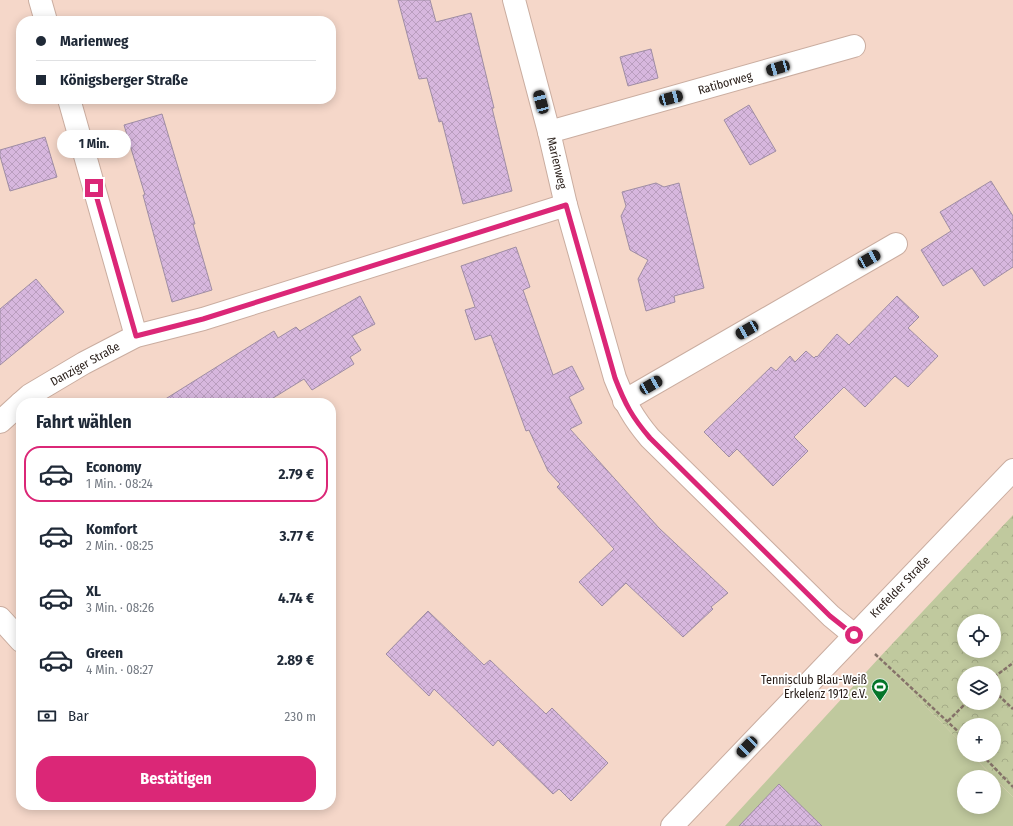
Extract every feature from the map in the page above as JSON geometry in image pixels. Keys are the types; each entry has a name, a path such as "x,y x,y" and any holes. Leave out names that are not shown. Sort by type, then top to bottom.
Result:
{"street":[{"path":"40,0 45,16"},
{"name":"Marienweg","path":"514,0 549,132 566,205 615,378 624,401 636,421 650,438 830,616 854,635"},
{"name":"Ratiborweg","path":"549,132 854,46"},
{"path":"70,104 136,336"},
{"name":"Danziger Straße","path":"27,398 77,367 136,336 203,319 566,205"},
{"path":"624,401 896,244"},
{"name":"Danziger Straße","path":"0,422 16,408"},
{"name":"Krefelder Straße","path":"672,826 1013,470"},
{"path":"0,618 16,636"}],"path":[{"path":"854,635 957,730"},
{"path":"1001,672 1013,663"},
{"path":"1001,698 1013,709"},
{"path":"948,721 959,710"},
{"path":"989,762 1013,787"}],"green space":[{"path":"1013,515 1013,797 1001,785 1001,770 987,770 979,762 1001,762 1001,718 957,718 957,739 879,658"},
{"name":"Tennisclub Blau-Weiß Erkelenz 1912 e.V.","path":"879,658 957,739 957,762 979,762 986,770 957,770 957,814 1001,814 1001,785 1013,797 1013,826 725,826"}],"building":[{"path":"398,0 430,0 436,22 471,13 512,191 463,204 442,121 439,122 427,78 419,79"},
{"path":"651,49 658,78 628,86 620,57"},
{"path":"749,105 776,151 750,165 724,120"},
{"path":"162,114 195,224 193,224 212,290 172,302 143,195 145,195 124,125"},
{"path":"45,137 57,177 10,191 0,156 0,150"},
{"path":"991,181 1013,216 1013,267 984,286 972,268 943,286 921,250 951,231 940,212"},
{"path":"656,183 664,187 679,183 704,288 674,296 675,302 646,311 638,279 648,260 630,250 621,216 626,206 622,192"},
{"path":"516,247 530,287 523,290 553,375 572,366 584,389 569,397 582,423 570,429 659,528 728,593 711,607 713,609 683,637 626,583 602,606 579,582 614,549 557,487 560,484 548,471 529,430 526,431 491,335 475,340 465,310 475,307 461,266"},
{"path":"36,279 64,312 0,365 0,309"},
{"path":"360,296 375,324 352,336 361,350 350,357 354,364 312,390 304,379 273,398 167,398 274,331 278,338 296,327 300,331"},
{"path":"897,296 919,317 908,328 938,356 908,387 895,376 865,407 844,387 794,437 808,451 773,486 737,449 729,457 704,432 771,367 776,371 790,356 795,362 806,351 814,358 816,356 817,357 837,334 849,345"},
{"path":"428,611 484,665 490,660 546,714 552,708 608,763 571,801 559,789 553,794 498,740 493,746 434,689 429,696 386,654"},
{"path":"779,784 822,826 739,826"}],"place":[{"name":"Tennisclub Blau-Weiß Erkelenz 1912 e.V.","path":"880,702"}],"route":[{"path":"94,188 136,336 203,319 566,205 615,378 624,401 636,421 650,438 830,616 854,635"}]}
